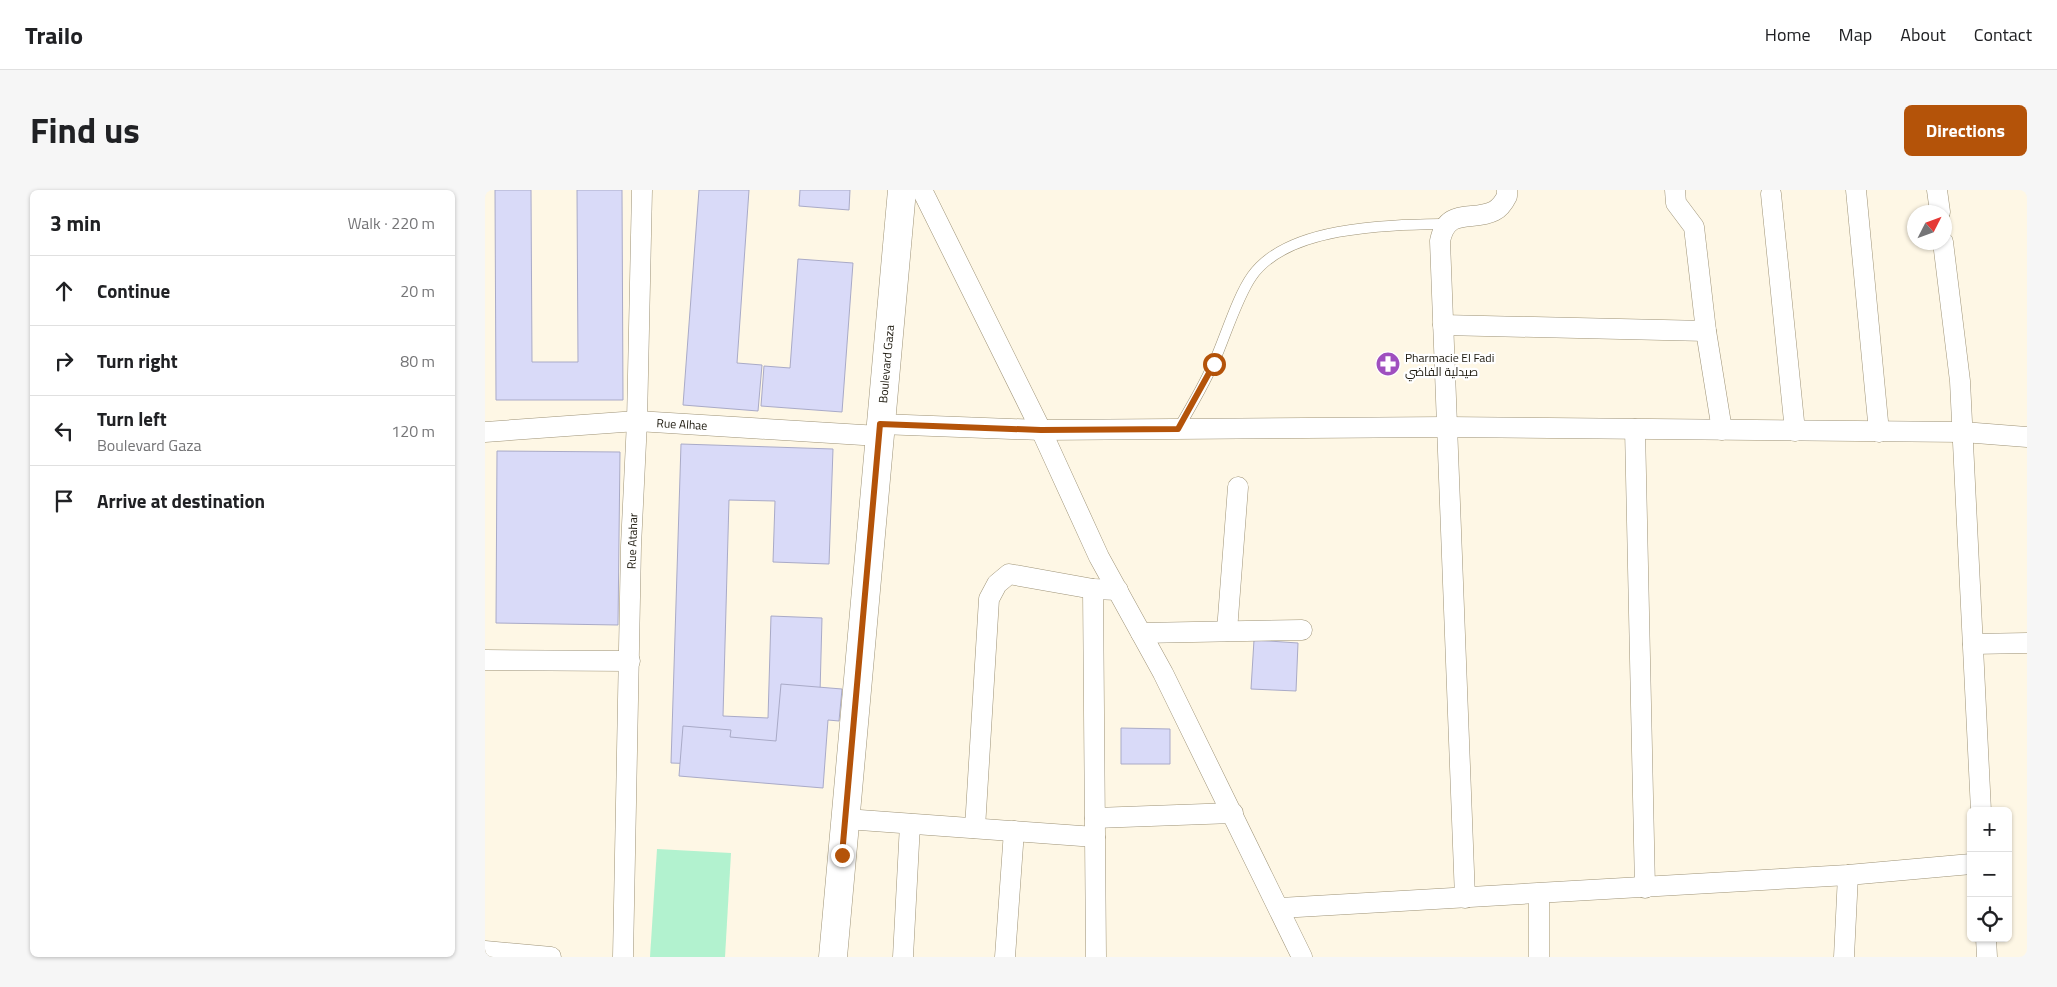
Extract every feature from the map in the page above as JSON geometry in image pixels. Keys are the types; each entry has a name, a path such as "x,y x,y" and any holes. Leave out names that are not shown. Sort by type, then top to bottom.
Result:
{"main road":[{"name":"Boulevard Gaza","path":"833,957 902,190"}],"street":[{"name":"Rue Atahar","path":"623,957 631,546 637,421 642,190"},
{"path":"922,190 1041,430 1099,556 1141,633 1233,814 1302,957"},
{"path":"1465,898 1441,241 1442,232 1449,224 1461,216 1493,212 1507,196 1507,190"},
{"path":"1675,190 1676,203 1694,227 1706,330 1722,430"},
{"path":"1856,190 1879,432"},
{"path":"1937,190 1938,205"},
{"path":"1771,194 1795,431"},
{"path":"1944,250 1960,381 1981,807"},
{"path":"1443,325 1706,330"},
{"name":"Rue Alhae","path":"485,432 637,421 880,430 1447,427 1963,432 2027,437"},
{"path":"1635,429 1645,888"},
{"path":"1227,631 1238,487"},
{"path":"975,828 989,599 997,584 1009,574 1093,588 1118,590"},
{"path":"1093,588 1096,957"},
{"path":"1141,633 1301,630"},
{"path":"1973,644 2027,643"},
{"path":"485,660 630,661"},
{"path":"846,819 1014,832 1095,828 1233,814"},
{"path":"903,957 910,824"},
{"path":"1005,957 1014,832"},
{"path":"1280,908 1539,895 1848,875 1967,864"},
{"path":"1844,957 1848,875"},
{"path":"1539,895 1539,957"},
{"path":"1986,942 1987,957"},
{"path":"485,951 551,957"}],"lane":[{"path":"1178,429 1214,364 1252,275 1274,256 1296,243 1321,234 1411,225 1449,224"}],"green space":[{"path":"657,849 731,853 725,957 650,957"}],"building":[{"path":"495,190 531,190 532,362 578,362 577,190 622,190 623,400 496,400"},
{"path":"699,190 749,190 737,363 762,365 758,411 683,405"},
{"path":"800,190 850,190 849,210 799,206"},
{"path":"798,259 853,263 842,412 761,406 764,366 790,368"},
{"path":"681,444 833,449 829,564 773,562 775,501 729,500 723,716 768,718 771,616 822,618 818,768 671,763"},
{"path":"497,451 620,452 618,625 496,623"},
{"path":"1254,640 1298,643 1296,691 1251,689"},
{"path":"781,684 842,689 839,721 828,720 823,788 679,776 683,726 731,730 730,737 776,741"},
{"path":"1121,728 1170,729 1170,764 1121,764"}],"place":[{"name":"Pharmacie El Fadi صيدلية الفاضي","path":"1388,364"}],"route":[{"path":"842,855 880,424 1041,430 1178,429 1214,364"}]}
